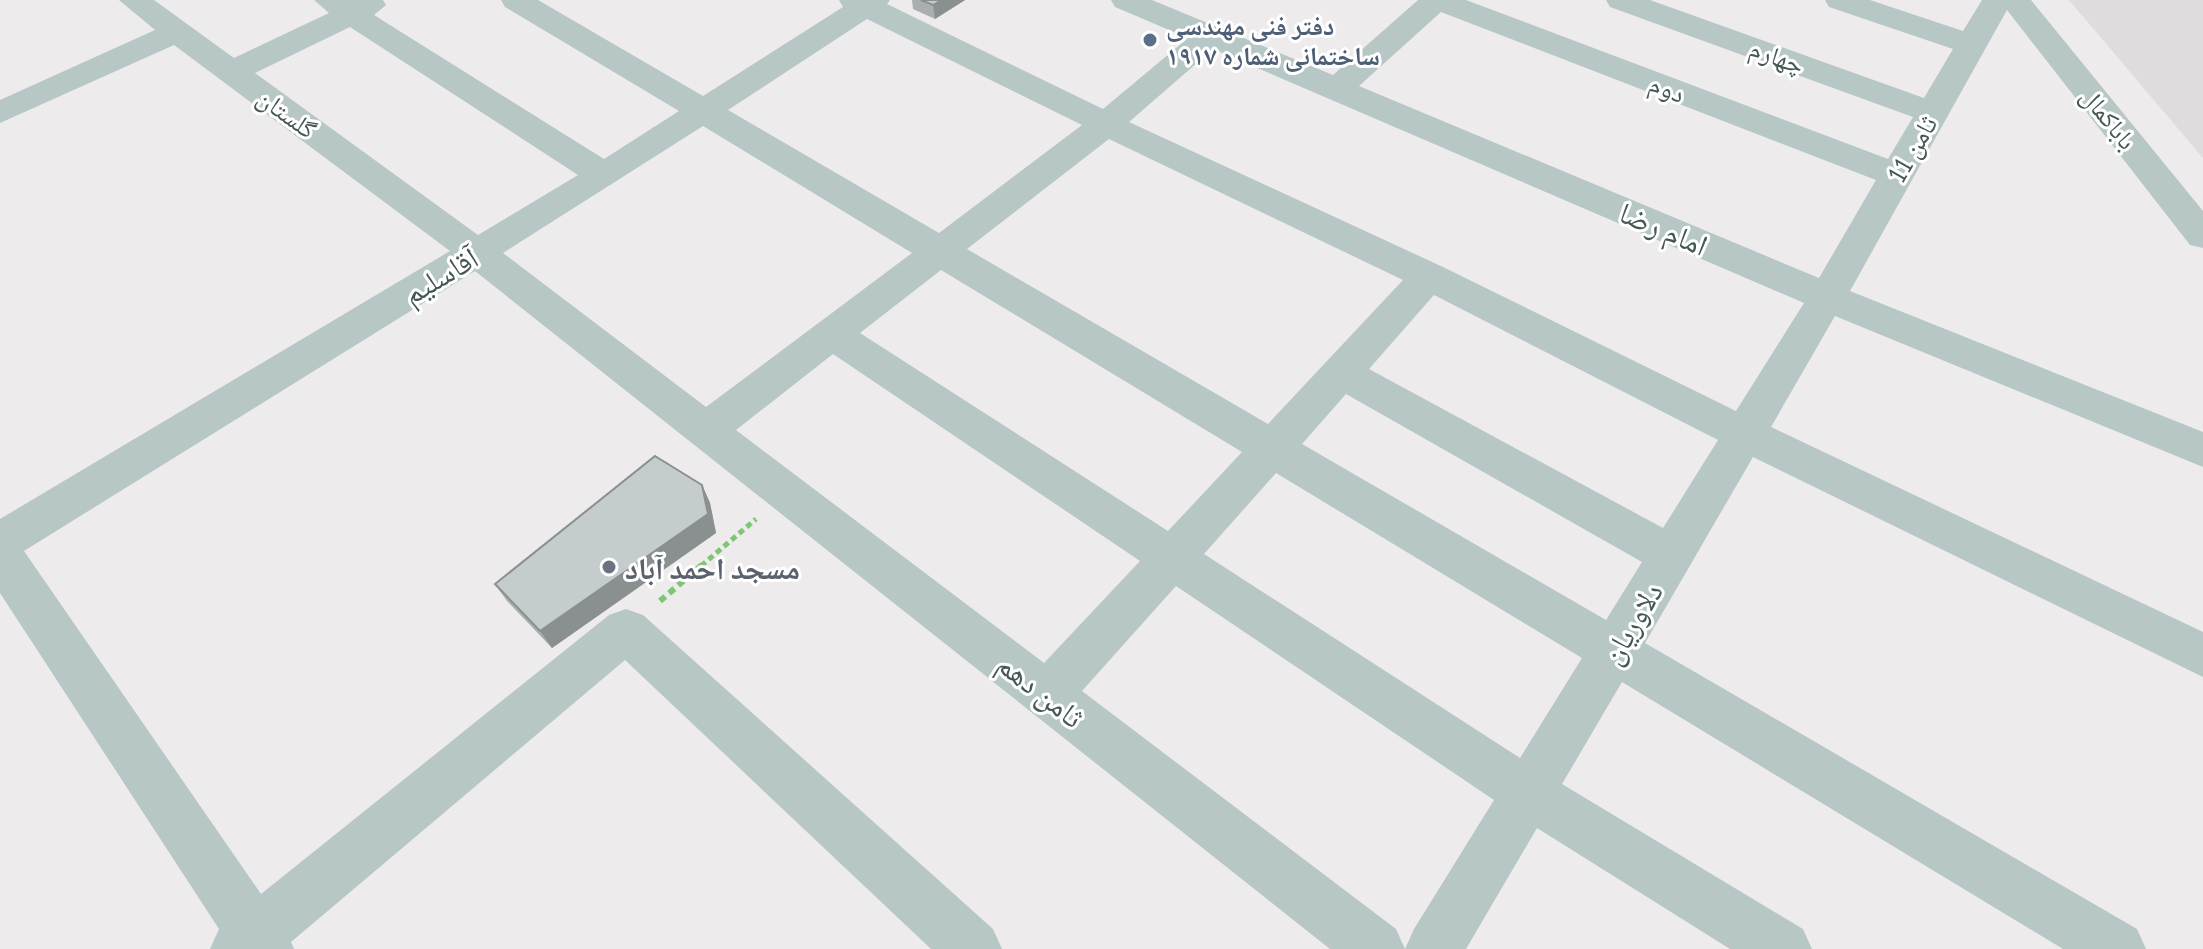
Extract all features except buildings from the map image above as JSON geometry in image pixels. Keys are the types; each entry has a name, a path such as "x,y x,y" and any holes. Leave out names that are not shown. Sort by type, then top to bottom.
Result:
{"street":[{"path":"134,0 231,72"},
{"path":"516,0 2117,949"},
{"name":"امام رضا","path":"1126,0 1827,297 2203,450"},
{"path":"1337,89 1437,0"},
{"name":"دوم","path":"1437,0 1897,175"},
{"name":"چهارم","path":"1621,0 1933,113"},
{"path":"1840,0 1972,45"},
{"name":"ثامن 11","path":"1827,297 1997,0"},
{"name":"باباکمال","path":"2015,0 2197,221"},
{"path":"865,2 1106,124 1429,276 1745,434 2203,655"},
{"name":"آقاسلیم","path":"0,542 604,175 865,2"},
{"path":"354,5 604,175"},
{"name":"گلستان","path":"354,5 231,72 477,253"},
{"path":"0,79 13,107 177,32"},
{"path":"706,430 1106,124 1209,36"},
{"name":"ثامن دهم","path":"477,253 1376,949"},
{"path":"1047,695 1429,276"},
{"name":"دلاوریان","path":"1434,949 1827,297"},
{"path":"832,334 1529,793 1783,949"},
{"path":"1342,373 1671,555"},
{"path":"0,554 253,945 626,630 973,949"}],"path":[{"path":"626,630 786,492"}],"shaded area":[{"path":"2069,0 2203,0 2203,158"}],"place":[{"name":"دفتر فنی مهندسی ساختمانی شماره ۱۹۱۷","path":"1150,40"},
{"name":"مسجد احمد آباد","path":"609,567"}]}
